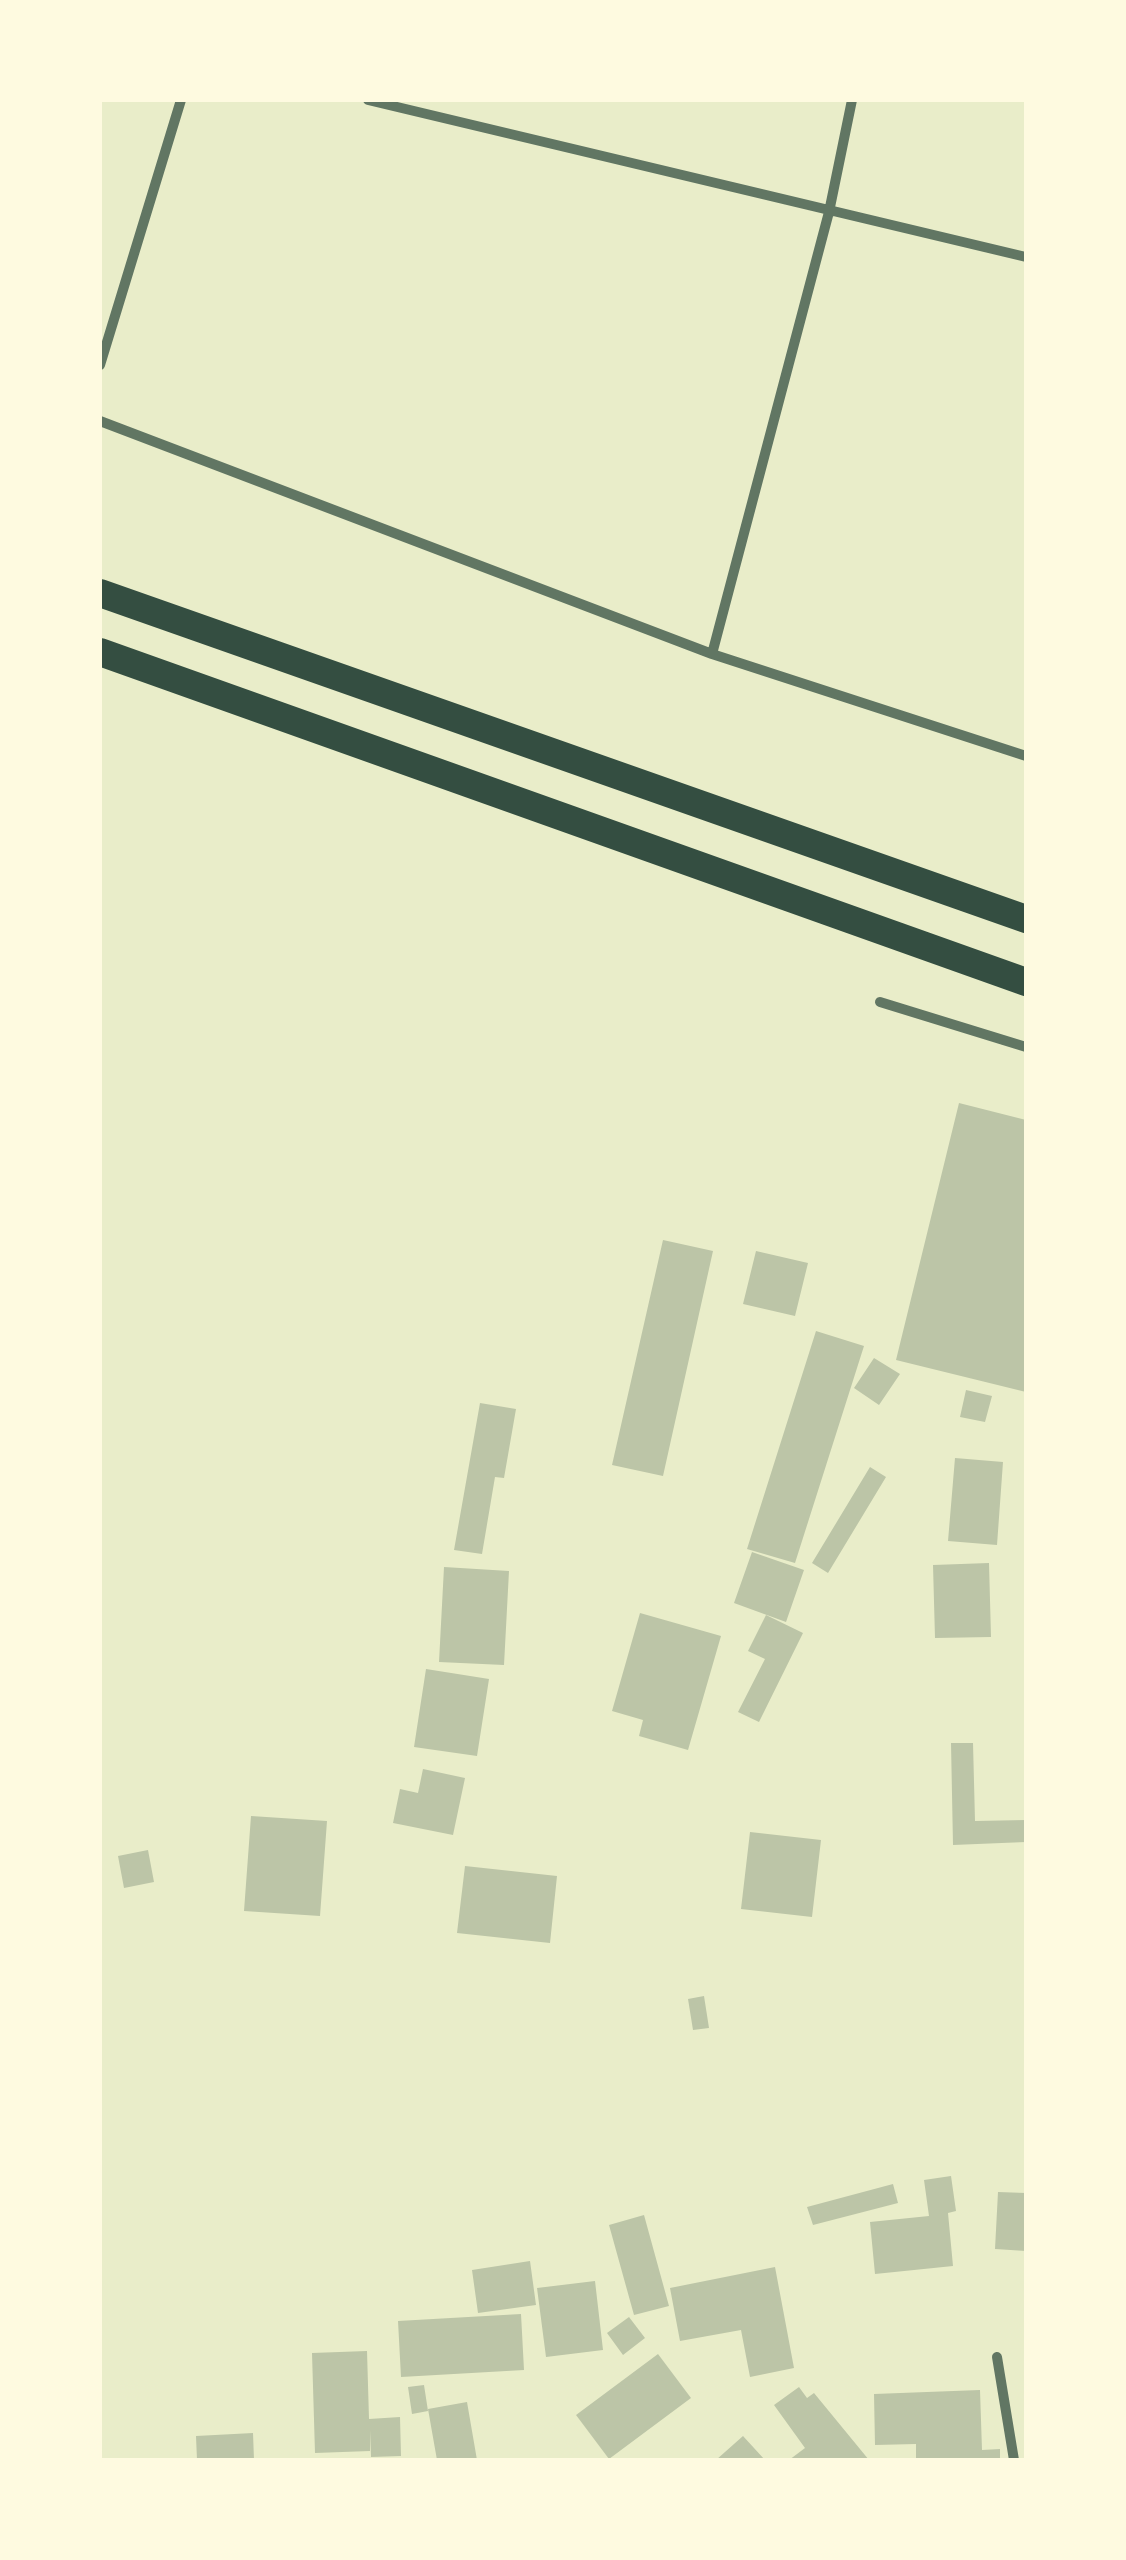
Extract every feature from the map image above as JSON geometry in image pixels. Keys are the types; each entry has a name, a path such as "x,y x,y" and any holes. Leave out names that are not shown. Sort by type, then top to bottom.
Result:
{"highway":[{"path":"100,593 1026,919"},
{"path":"100,652 1026,982"}],"street":[{"path":"100,365 181,100"},
{"path":"368,100 1026,257"},
{"path":"712,654 829,212 852,100"},
{"path":"100,422 712,654 1026,756"},
{"path":"880,1002 1026,1047"},
{"path":"996,2357 1014,2460"}],"building":[{"path":"959,1103 1026,1120 1026,1392 896,1360"},
{"path":"663,1240 713,1251 663,1476 612,1465"},
{"path":"756,1251 808,1263 795,1316 743,1304"},
{"path":"816,1331 864,1346 795,1563 747,1549"},
{"path":"874,1358 900,1374 879,1405 854,1388"},
{"path":"966,1390 992,1396 985,1422 960,1417"},
{"path":"480,1403 516,1409 504,1478 495,1477 482,1554 454,1550"},
{"path":"955,1458 1003,1462 997,1545 948,1541"},
{"path":"870,1467 886,1477 828,1573 812,1563"},
{"path":"752,1552 804,1570 786,1622 734,1603"},
{"path":"989,1563 991,1637 935,1638 933,1565"},
{"path":"444,1567 509,1571 504,1665 439,1662"},
{"path":"640,1613 721,1636 688,1750 639,1736 643,1720 612,1711"},
{"path":"766,1615 803,1633 759,1722 738,1712 765,1659 748,1651"},
{"path":"426,1669 489,1679 477,1756 414,1747"},
{"path":"951,1743 973,1743 975,1821 1026,1820 1026,1842 953,1845"},
{"path":"423,1769 465,1778 453,1835 393,1823 400,1789 418,1793"},
{"path":"251,1816 327,1821 320,1916 244,1911"},
{"path":"750,1832 821,1840 812,1917 741,1909"},
{"path":"148,1850 154,1882 124,1888 118,1856"},
{"path":"465,1866 557,1876 550,1943 457,1933"},
{"path":"704,1996 709,2028 693,2030 688,1999"},
{"path":"951,2176 956,2211 948,2213 953,2266 875,2274 870,2222 929,2216 924,2180"},
{"path":"893,2184 898,2203 813,2225 807,2207"},
{"path":"998,2192 1026,2193 1026,2251 995,2249"},
{"path":"644,2215 669,2306 634,2315 609,2225"},
{"path":"530,2261 536,2305 478,2313 472,2270"},
{"path":"775,2267 794,2368 750,2377 741,2330 680,2341 670,2288"},
{"path":"595,2281 603,2350 546,2357 537,2288"},
{"path":"521,2314 524,2370 401,2377 398,2321"},
{"path":"629,2317 645,2338 623,2355 607,2333"},
{"path":"367,2351 369,2419 400,2417 401,2456 371,2457 370,2430 370,2451 315,2453 312,2353"},
{"path":"658,2354 691,2398 609,2459 576,2415"},
{"path":"424,2385 428,2411 412,2414 408,2387"},
{"path":"799,2387 807,2398 814,2393 869,2460 789,2460 805,2448 774,2405"},
{"path":"980,2390 982,2450 1000,2449 1000,2460 916,2460 916,2444 875,2445 874,2394"},
{"path":"467,2402 477,2460 437,2460 428,2409"},
{"path":"253,2433 254,2460 197,2460 196,2436"},
{"path":"743,2436 765,2460 716,2460"}]}
